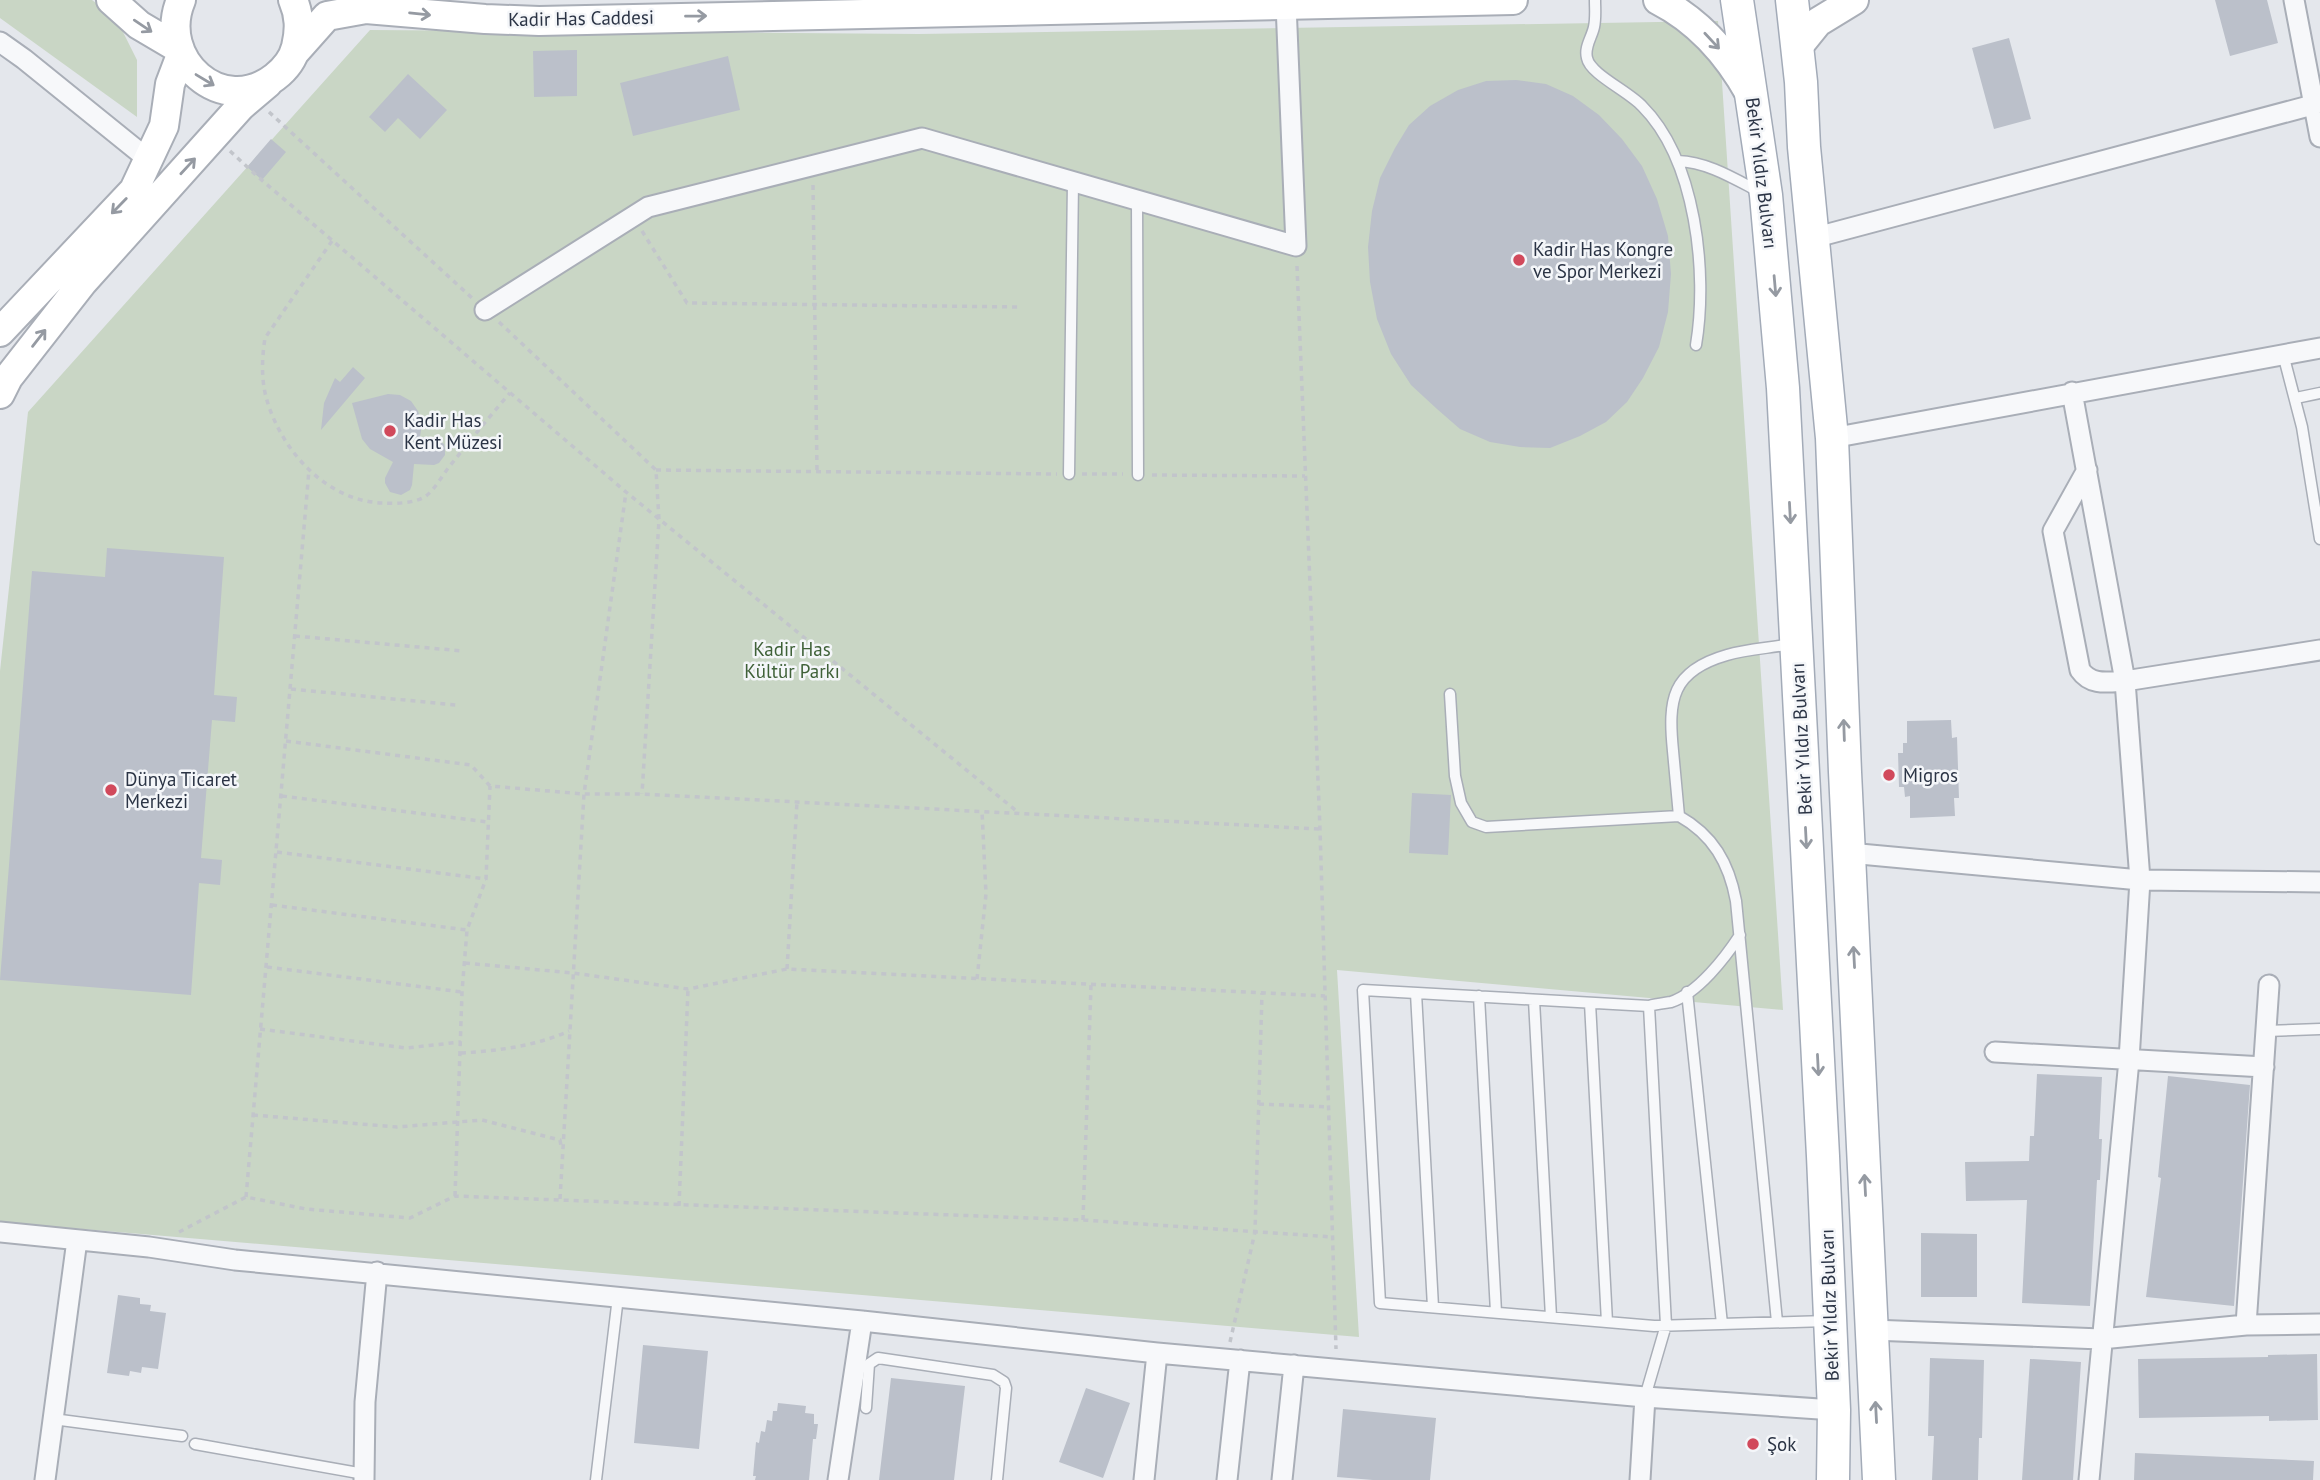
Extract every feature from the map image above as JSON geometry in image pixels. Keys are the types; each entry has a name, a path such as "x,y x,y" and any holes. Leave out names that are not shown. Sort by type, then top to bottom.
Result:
{"main road":[{"name":"Bekir Yıldız Bulvarı","path":"1737,0 1766,195 1783,388 1830,1321 1833,1480"},
{"path":"1792,0 1832,438 1879,1480"}],"street":[{"path":"111,0 139,25 179,51"},
{"path":"181,0 176,12 174,33 179,51 191,70 207,83 227,90 248,90 268,83"},
{"path":"293,0 298,10 300,31 295,52"},
{"name":"Kadir Has Caddesi","path":"0,394 8,378 83,282 241,106 284,70 295,52 327,16 366,9 450,17 539,21 1513,0"},
{"path":"1658,0 1674,8 1707,35 1732,65 1753,99"},
{"path":"1797,48 1818,22 1854,0"},
{"path":"2294,0 2318,104 2320,137"},
{"path":"485,310 649,206 922,138 1296,246 1286,4"},
{"path":"0,43 24,59 149,160"},
{"path":"0,332 134,190 164,126 170,84 179,51"},
{"path":"1813,238 2318,104"},
{"path":"1832,438 2320,348"},
{"path":"2072,393 2125,681 2140,880 2129,1060 2089,1480"},
{"path":"2087,470 2053,531 2080,670 2088,679 2094,682 2125,681 2320,650"},
{"path":"1849,853 2140,880 2320,881"},
{"path":"2246,1325 2269,985"},
{"path":"1995,1052 2263,1067"},
{"path":"0,1232 149,1247 235,1259 1157,1353 1645,1397 1833,1410"},
{"path":"45,1480 77,1240"},
{"path":"364,1477 365,1402 377,1272"},
{"path":"838,1480 862,1321"},
{"path":"1872,1330 2101,1339 2246,1325 2320,1324"},
{"path":"1144,1480 1157,1353"},
{"path":"1227,1480 1233,1359"},
{"path":"1282,1480 1294,1365"},
{"path":"1640,1480 1645,1397"}],"lane":[{"path":"1595,0 1594,28 1586,52 1590,66 1595,73 1627,92 1655,119 1678,161 1689,201 1700,272 1700,321 1696,345"},
{"path":"1678,161 1714,169 1766,195"},
{"path":"1069,474 1073,182"},
{"path":"1137,201 1138,475"},
{"path":"2283,354 2296,398 2309,460 2320,539"},
{"path":"2296,398 2320,393"},
{"path":"1679,816 1670,722 1673,698 1684,679 1701,666 1727,655 1796,643"},
{"path":"1450,694 1455,776 1461,803 1472,822 1486,827 1679,816 1703,831 1720,853 1733,883 1740,935 1777,1322"},
{"path":"1740,935 1717,967 1687,992 1670,1002 1649,1006 1363,990 1380,1303 1666,1325 1830,1321"},
{"path":"1687,992 1722,1324"},
{"path":"1416,993 1433,1307"},
{"path":"1479,996 1496,1312"},
{"path":"1534,1000 1551,1317"},
{"path":"1590,1003 1607,1322"},
{"path":"1645,1397 1666,1325 1649,1006"},
{"path":"2266,1031 2320,1030"},
{"path":"596,1480 618,1297"},
{"path":"866,1408 869,1364 878,1358 999,1378 1006,1388 997,1480"},
{"path":"53,1419 182,1436"},
{"path":"195,1444 364,1477"}],"path":[{"path":"284,124 290,130"},
{"path":"813,166 817,471"},
{"path":"247,167 659,520 1019,813"},
{"path":"633,216 687,303 1020,307"},
{"path":"333,241 265,338 263,351 262,377 271,412 289,448 309,470 334,488 361,500 391,503 425,497 509,393"},
{"path":"1296,246 1320,829 1337,1369"},
{"path":"246,1197 309,470"},
{"path":"656,470 1305,476"},
{"path":"560,1199 584,794 626,492"},
{"path":"642,794 659,520"},
{"path":"295,636 463,651"},
{"path":"291,689 456,705"},
{"path":"286,741 471,765 490,786 584,794 642,794 1320,829"},
{"path":"455,1196 467,930 486,879 490,786"},
{"path":"282,796 488,822"},
{"path":"787,969 797,802"},
{"path":"977,979 986,894 982,811"},
{"path":"277,852 486,879"},
{"path":"272,905 467,930"},
{"path":"465,963 573,973 688,989 787,969 1325,996"},
{"path":"266,967 463,992"},
{"path":"1083,1220 1091,985"},
{"path":"679,1206 688,989"},
{"path":"1233,1359 1255,1232 1262,993"},
{"path":"260,1029 406,1048 461,1042"},
{"path":"461,1053 519,1046 569,1031"},
{"path":"1259,1104 1329,1107"},
{"path":"253,1115 397,1126 482,1120 560,1140 562,1152"},
{"path":"149,1247 246,1197 306,1209 410,1218 455,1196 1083,1220 1333,1237"}],"green space":[{"path":"0,0 92,0 116,18 137,60 137,117 0,18"},
{"name":"Kadir Has Kültür Parkı","path":"1718,21 1783,1010 1337,970 1359,1337 0,1222 0,671 28,412 370,30 919,34"}],"building":[{"path":"2215,0 2267,0 2278,43 2230,56"},
{"path":"2009,38 2031,119 1994,129 1972,48"},
{"path":"577,50 577,96 534,97 533,51"},
{"path":"728,56 740,110 633,136 620,83"},
{"path":"408,74 447,110 420,139 398,118 385,132 369,117"},
{"name":"Kadir Has Kongre ve Spor Merkezi","path":"1516,80 1546,84 1573,96 1599,115 1622,139 1642,166 1657,199 1668,236 1671,274 1668,312 1659,347 1643,378 1627,402 1606,422 1550,448 1490,442 1460,429 1437,409 1411,385 1391,354 1377,319 1370,282 1368,247 1372,211 1380,178 1409,125 1430,106 1458,90 1486,81"},
{"path":"271,139 286,152 262,180 247,167"},
{"path":"353,367 365,378 321,430 324,403 335,378 340,382"},
{"name":"Kadir Has Kent Müzesi","path":"388,394 400,395 411,401 422,423 420,437 435,438 444,444 445,449 445,455 439,463 414,464 410,490 401,495 390,492 385,483 393,462 370,449 362,439 352,403"},
{"name":"Dünya Ticaret Merkezi","path":"107,548 224,557 214,695 237,697 235,722 212,720 201,858 222,860 220,885 199,883 191,995 0,980 32,571 105,577"},
{"path":"1951,720 1952,738 1957,737 1959,798 1954,798 1955,816 1910,818 1910,796 1905,797 1904,787 1899,787 1898,753 1903,753 1903,743 1907,743 1907,721"},
{"path":"1412,793 1451,795 1448,855 1409,853"},
{"path":"2037,1074 2102,1077 2100,1180 2097,1180 2090,1306 2022,1303 2027,1200 1966,1201 1965,1162 2029,1161 2030,1136 2034,1136"},
{"path":"2168,1076 2250,1085 2234,1306 2146,1297 2161,1178 2158,1177"},
{"path":"1921,1233 1977,1234 1977,1297 1921,1297"},
{"path":"118,1295 140,1298 140,1304 151,1305 150,1311 166,1313 158,1369 142,1367 141,1373 130,1371 129,1376 107,1373"},
{"path":"643,1345 708,1351 699,1449 634,1443"},
{"path":"2317,1354 2318,1420 2269,1421 2269,1416 2139,1418 2138,1359"},
{"path":"1930,1358 1984,1360 1978,1480 1932,1480 1934,1436 1928,1436"},
{"path":"2030,1359 2081,1362 2073,1480 2022,1480"},
{"path":"891,1378 965,1386 954,1480 879,1480"},
{"path":"1086,1388 1130,1403 1103,1478 1059,1462"},
{"path":"778,1403 806,1406 805,1413 814,1414 814,1424 818,1424 816,1439 813,1439 809,1480 755,1480 756,1476 753,1476 756,1442 759,1443 761,1431 765,1432 767,1420 772,1421 773,1411 777,1411"},
{"path":"1343,1409 1436,1418 1430,1480 1337,1477"},
{"path":"2135,1453 2314,1461 2313,1480 2134,1480"}],"place":[{"name":"Kadir Has Kongre ve Spor Merkezi","path":"1519,260"},
{"name":"Kadir Has Kent Müzesi","path":"390,431"},
{"name":"Migros","path":"1889,775"},
{"name":"Dünya Ticaret Merkezi","path":"111,790"},
{"name":"Şok","path":"1753,1444"}]}
